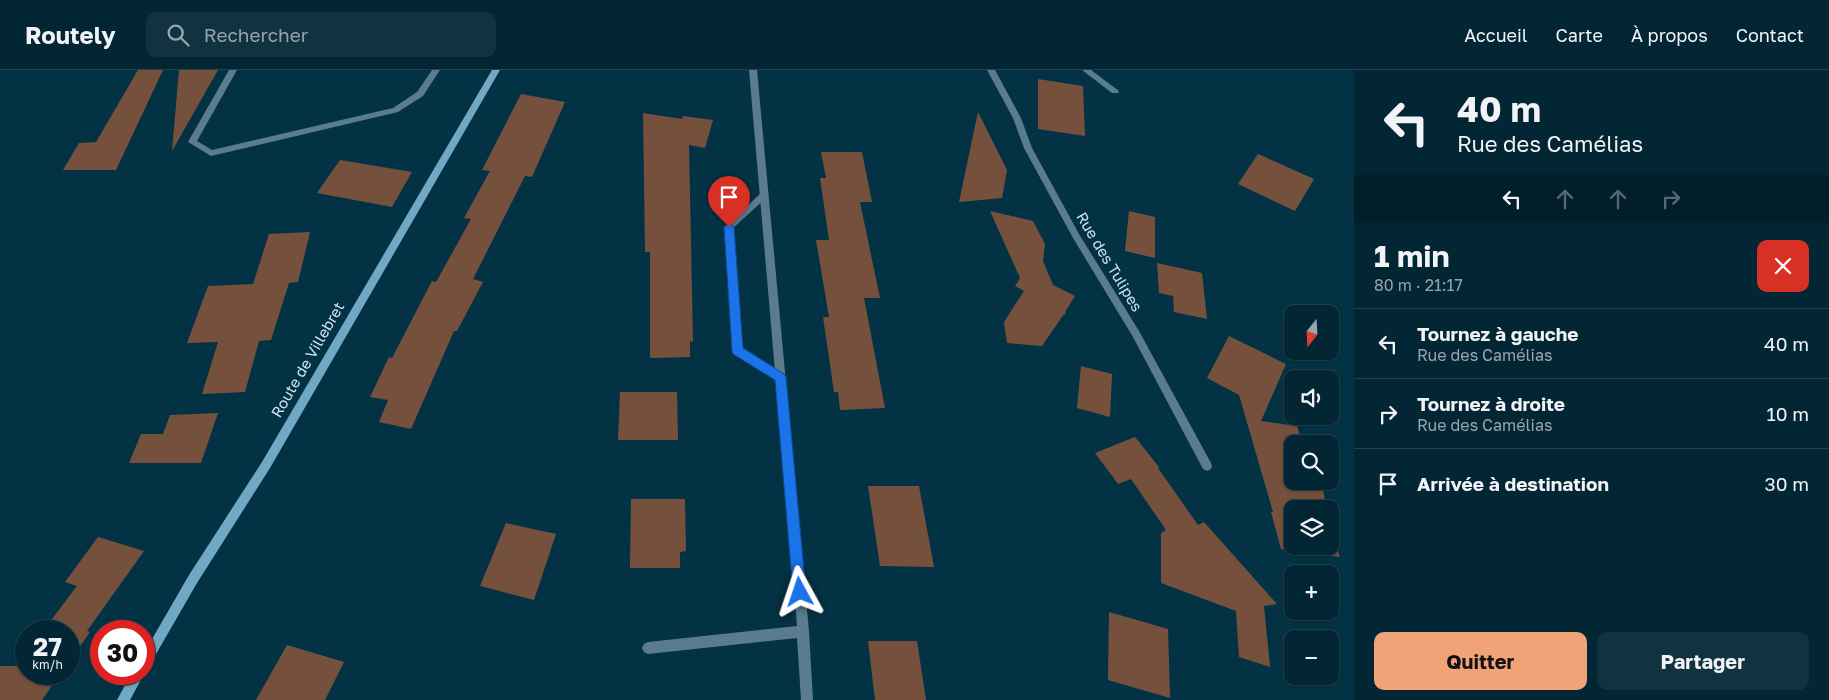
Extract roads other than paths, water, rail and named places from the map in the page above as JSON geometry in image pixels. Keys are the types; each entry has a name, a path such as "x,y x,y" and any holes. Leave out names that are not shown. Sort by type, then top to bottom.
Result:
{"main road":[{"name":"Route de Villebret","path":"155,645 193,579 266,465 496,70"},
{"path":"123,700 132,685"}],"street":[{"path":"233,70 192,142 211,153 395,110 420,94 436,70"},
{"path":"752,70 803,631 807,700"},
{"name":"Rue des Tulipes","path":"991,70 1017,118 1028,148 1076,236 1136,334 1207,466"},
{"path":"1086,70 1115,91"},
{"path":"764,194 729,227 737,350 780,377"},
{"path":"648,648 803,631"}]}
